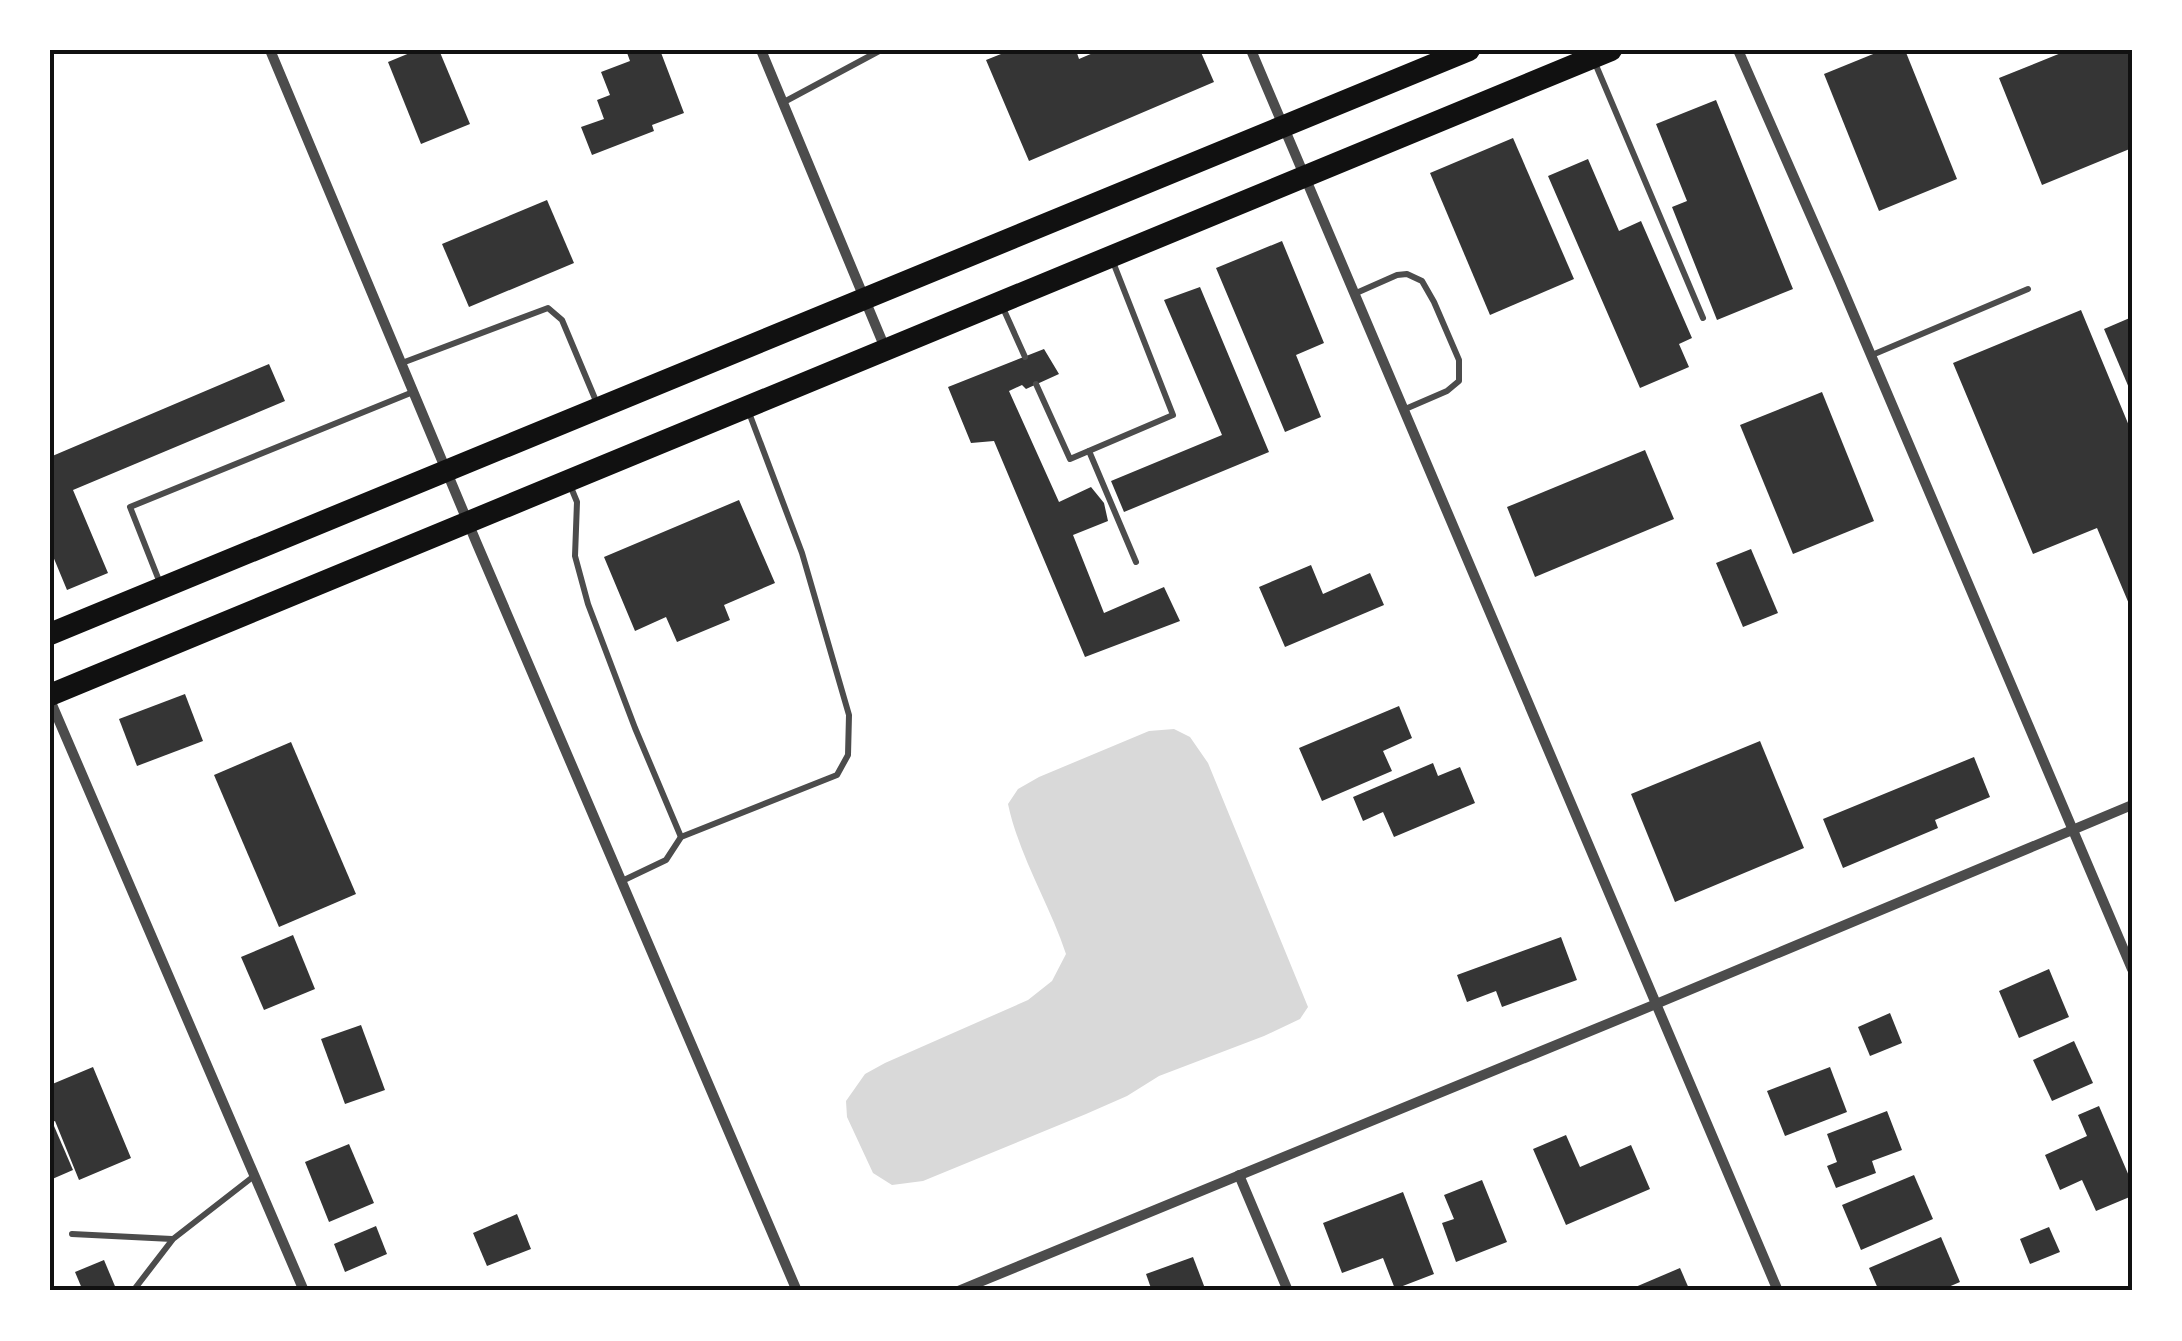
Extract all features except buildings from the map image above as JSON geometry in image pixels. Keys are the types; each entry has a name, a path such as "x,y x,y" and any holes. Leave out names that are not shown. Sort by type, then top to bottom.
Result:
{"main road":[{"path":"50,634 1469,50"},
{"path":"50,697 1602,54"}],"street":[{"path":"270,50 798,1291"},
{"path":"761,50 886,349"},
{"path":"1251,50 1778,1291"},
{"path":"1738,50 2132,968"},
{"path":"50,697 304,1291"},
{"path":"958,1291 2132,805"},
{"path":"1238,1175 1288,1291"}],"lane":[{"path":"783,103 881,50"},
{"path":"1602,54 1703,318"},
{"path":"1036,384 1070,459 1173,415 1110,256"},
{"path":"1353,294 1397,275 1407,274 1422,281 1459,360 1458,381 1448,390 1403,410"},
{"path":"1871,356 2028,289"},
{"path":"1000,302 1025,356"},
{"path":"402,363 548,308 562,320 598,407"},
{"path":"162,588 130,508 414,391"},
{"path":"622,881 666,860 681,837 837,775 848,755 849,715 807,571 747,406"},
{"path":"1089,451 1136,562"},
{"path":"568,480 577,502 575,556 588,604 681,837"},
{"path":"133,1291 173,1239 254,1176"},
{"path":"72,1234 173,1239"}],"shaded area":[{"path":"1174,729 1190,737 1208,763 1308,1007 1300,1019 1159,1076 1127,1096 923,1181 892,1185 873,1173 847,1117 846,1101 865,1074 1028,1000 1052,981 1066,954 1013,823 1008,804 1018,789 1149,731"}]}
